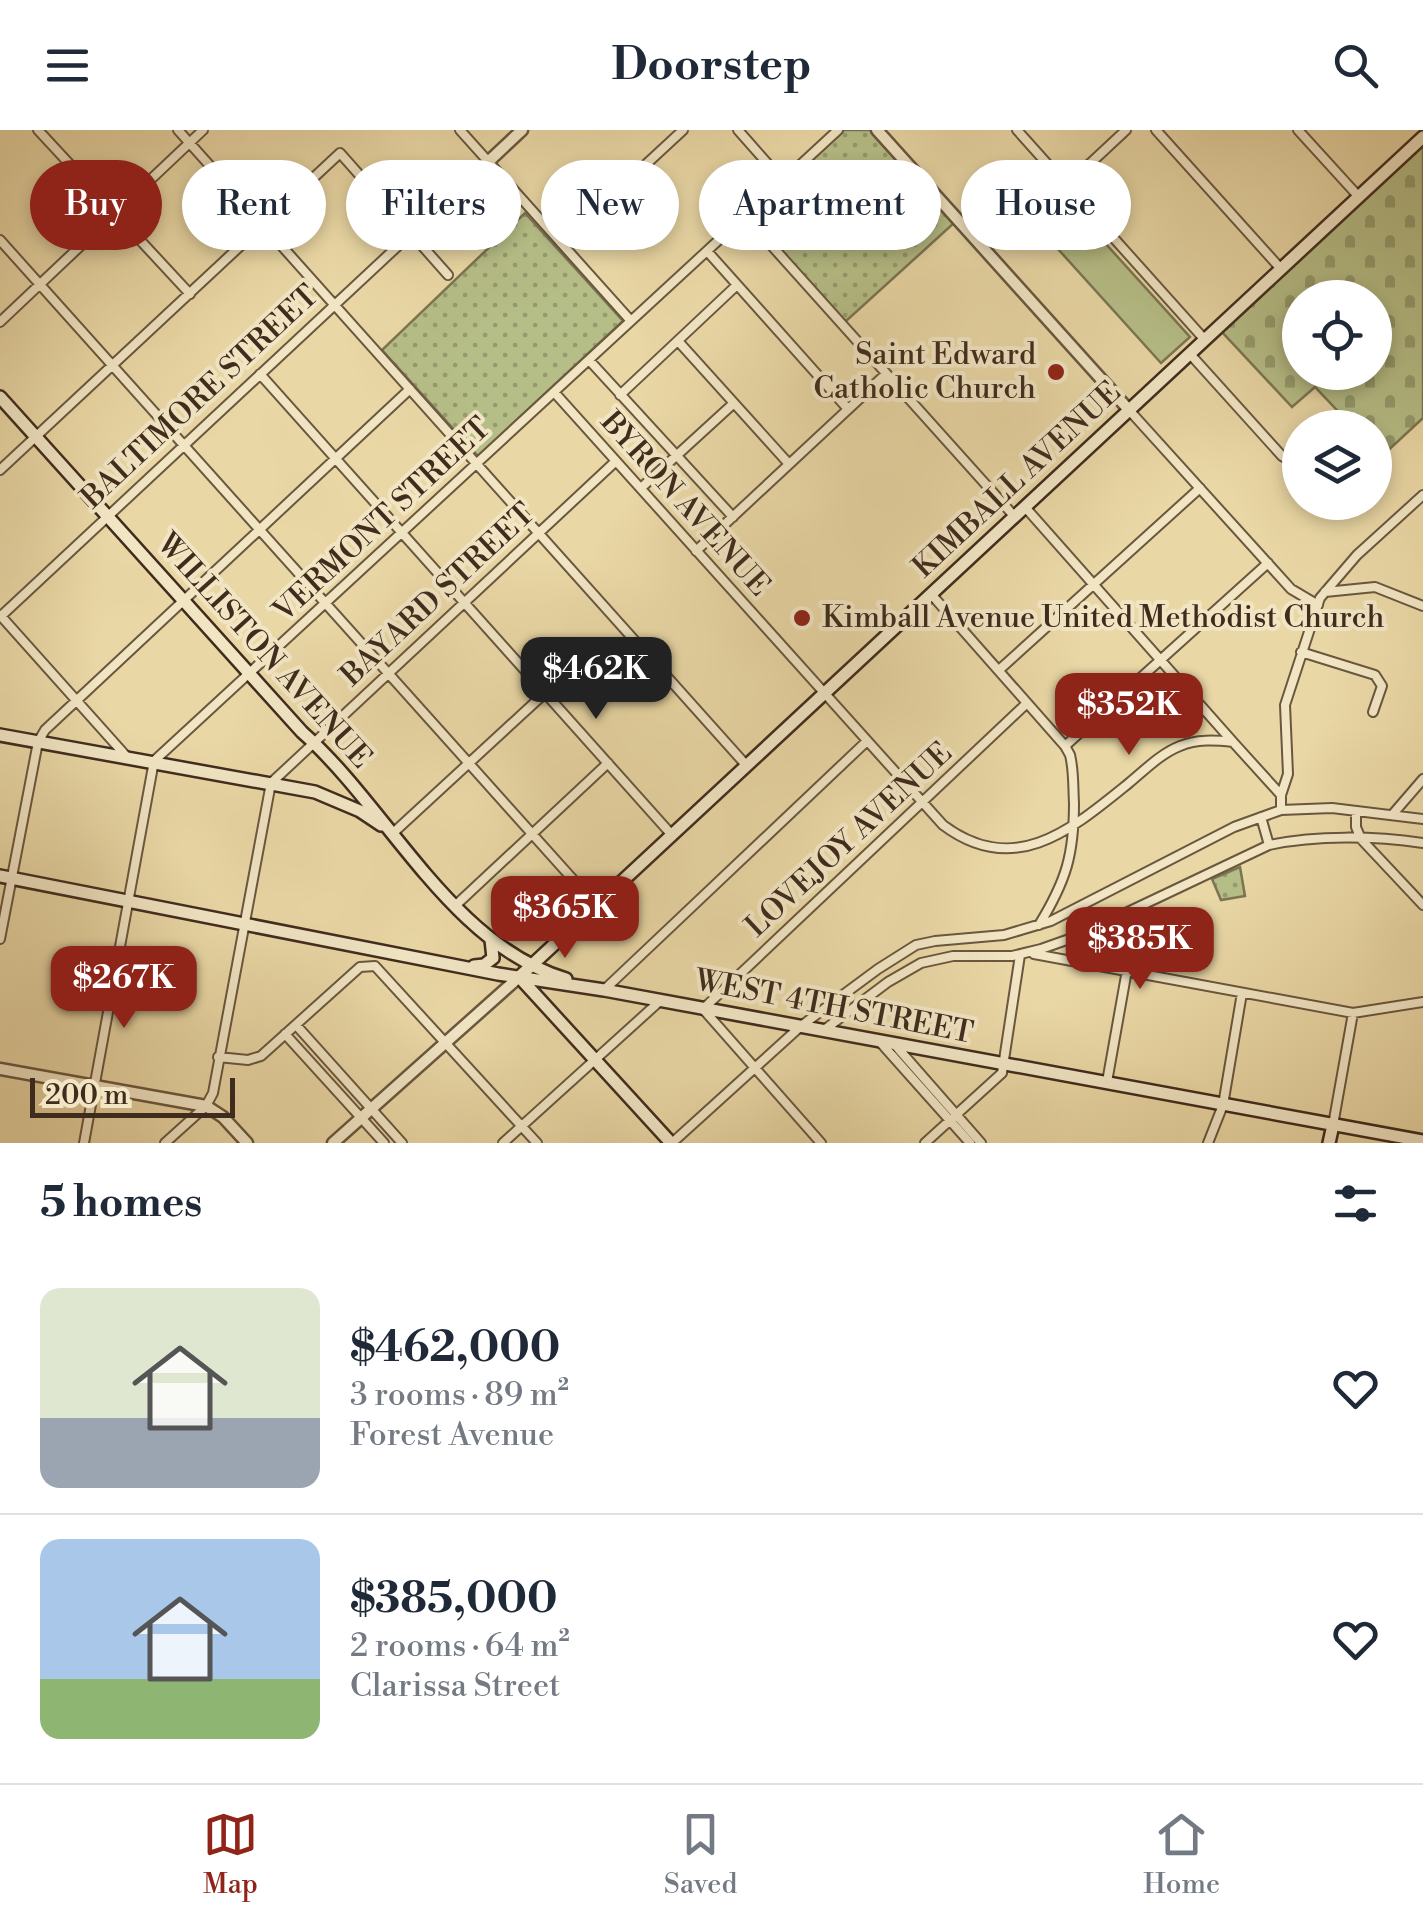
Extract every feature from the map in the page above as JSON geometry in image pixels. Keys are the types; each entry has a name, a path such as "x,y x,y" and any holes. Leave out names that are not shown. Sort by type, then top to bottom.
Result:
{"main road":[{"name":"KIMBALL AVENUE","path":"518,978 1423,137"},
{"name":"WILLISTON AVENUE","path":"0,397 491,940 530,966 604,990"},
{"path":"0,735 315,792 344,803 392,834"},
{"name":"WEST 4TH STREET","path":"5,877 518,978 662,1000 1423,1142"},
{"path":"563,934 550,962 555,972 568,979"},
{"path":"462,966 490,962 494,953 491,940"},
{"path":"518,978 532,988 672,1143"},
{"path":"1329,1143 1333,1125"}],"street":[{"path":"38,130 65,160"},
{"path":"178,130 205,160"},
{"path":"162,169 204,130"},
{"path":"460,130 486,160"},
{"name":"BALTIMORE STREET","path":"490,160 522,130"},
{"path":"650,160 682,130"},
{"path":"738,130 765,160"},
{"name":"VERMONT STREET","path":"805,160 838,130"},
{"path":"878,130 1268,563 1298,595 1318,605"},
{"path":"1016,130 1043,160"},
{"path":"1094,160 1126,130"},
{"path":"1156,130 1281,269"},
{"path":"1298,130 1359,197"},
{"path":"326,166 340,153 346,160"},
{"path":"521,199 541,221"},
{"path":"0,240 596,904"},
{"path":"0,322 78,250"},
{"path":"148,250 190,294"},
{"path":"0,470 238,250"},
{"path":"285,250 746,765"},
{"name":"BALTIMORE STREET","path":"0,616 394,250"},
{"path":"426,250 448,275"},
{"path":"567,250 631,320"},
{"path":"775,250 886,374 1094,586 1281,795"},
{"path":"1124,250 1206,340"},
{"path":"706,251 848,409"},
{"name":"VERMONT STREET","path":"154,761 706,251"},
{"path":"620,395 736,285"},
{"path":"678,341 789,464"},
{"path":"1190,354 1282,456"},
{"path":"588,360 733,518"},
{"path":"260,374 671,834"},
{"path":"696,550 886,374"},
{"path":"0,939 5,877 38,742 49,725 410,389"},
{"name":"BYRON AVENUE","path":"554,392 944,825 971,842 1002,849 1034,845 1075,827"},
{"path":"640,488 734,403"},
{"name":"BAYARD STREET","path":"271,783 616,461"},
{"path":"999,670 1200,488"},
{"path":"1281,810 1288,774 1286,705 1318,605 1324,592 1357,555 1423,494"},
{"path":"1065,746 1268,563"},
{"path":"1324,592 1375,588 1423,606"},
{"path":"931,594 1065,746 1072,763 1075,827 1067,874 1040,925"},
{"path":"0,616 126,756"},
{"path":"1302,652 1375,675 1382,686 1373,712"},
{"path":"392,834 545,693"},
{"name":"LOVEJOY AVENUE","path":"703,1010 1027,703"},
{"path":"604,990 867,741"},
{"path":"1075,827 1175,748 1202,741 1234,742"},
{"path":"84,1143 154,761"},
{"path":"456,905 608,763"},
{"path":"1392,816 1423,779"},
{"path":"165,1143 206,1106 212,1093 271,783"},
{"path":"672,1143 801,1026 916,946 1040,925 1281,810 1332,808 1423,819"},
{"path":"1356,811 1360,839 1423,905"},
{"path":"1261,817 1268,845"},
{"path":"1025,954 1075,937 1268,845 1392,838 1423,843"},
{"path":"925,1143 1002,1073 1025,954 1021,931"},
{"path":"824,1030 888,982 921,963 954,956 1025,954 1353,1012 1423,1002"},
{"path":"218,1056 254,1059 360,966 370,964 380,970 537,1143"},
{"path":"1106,1082 1127,970"},
{"name":"KIMBALL AVENUE","path":"334,1143 518,978"},
{"path":"1208,1143 1223,1104 1242,993"},
{"path":"503,1143 662,1000"},
{"path":"703,1010 821,1143"},
{"path":"1333,1125 1353,1012"},
{"path":"296,1025 402,1143"},
{"path":"285,1034 384,1143"},
{"path":"878,1040 981,1143"},
{"path":"893,1042 970,1143"},
{"path":"0,1069 206,1106 224,1117 246,1143"}],"green space":[{"path":"844,130 870,130 897,160 810,160"},
{"path":"1423,144 1423,418 1392,447 1392,410 1337,410 1318,390 1392,390 1392,280 1282,280 1282,390 1312,390 1292,407 1222,332"},
{"path":"941,209 954,223 941,235"},
{"path":"525,213 541,231 541,250 559,250 623,321 478,456 382,350 486,250 521,250 521,217"},
{"path":"780,250 924,250 845,322"},
{"path":"1059,250 1111,250 1190,337 1161,363"},
{"path":"1240,867 1245,896 1221,900 1212,879"}],"place":[{"name":"Saint Edward Catholic Church","path":"1056,372"},
{"name":"Kimball Avenue United Methodist Church","path":"802,618"}]}
